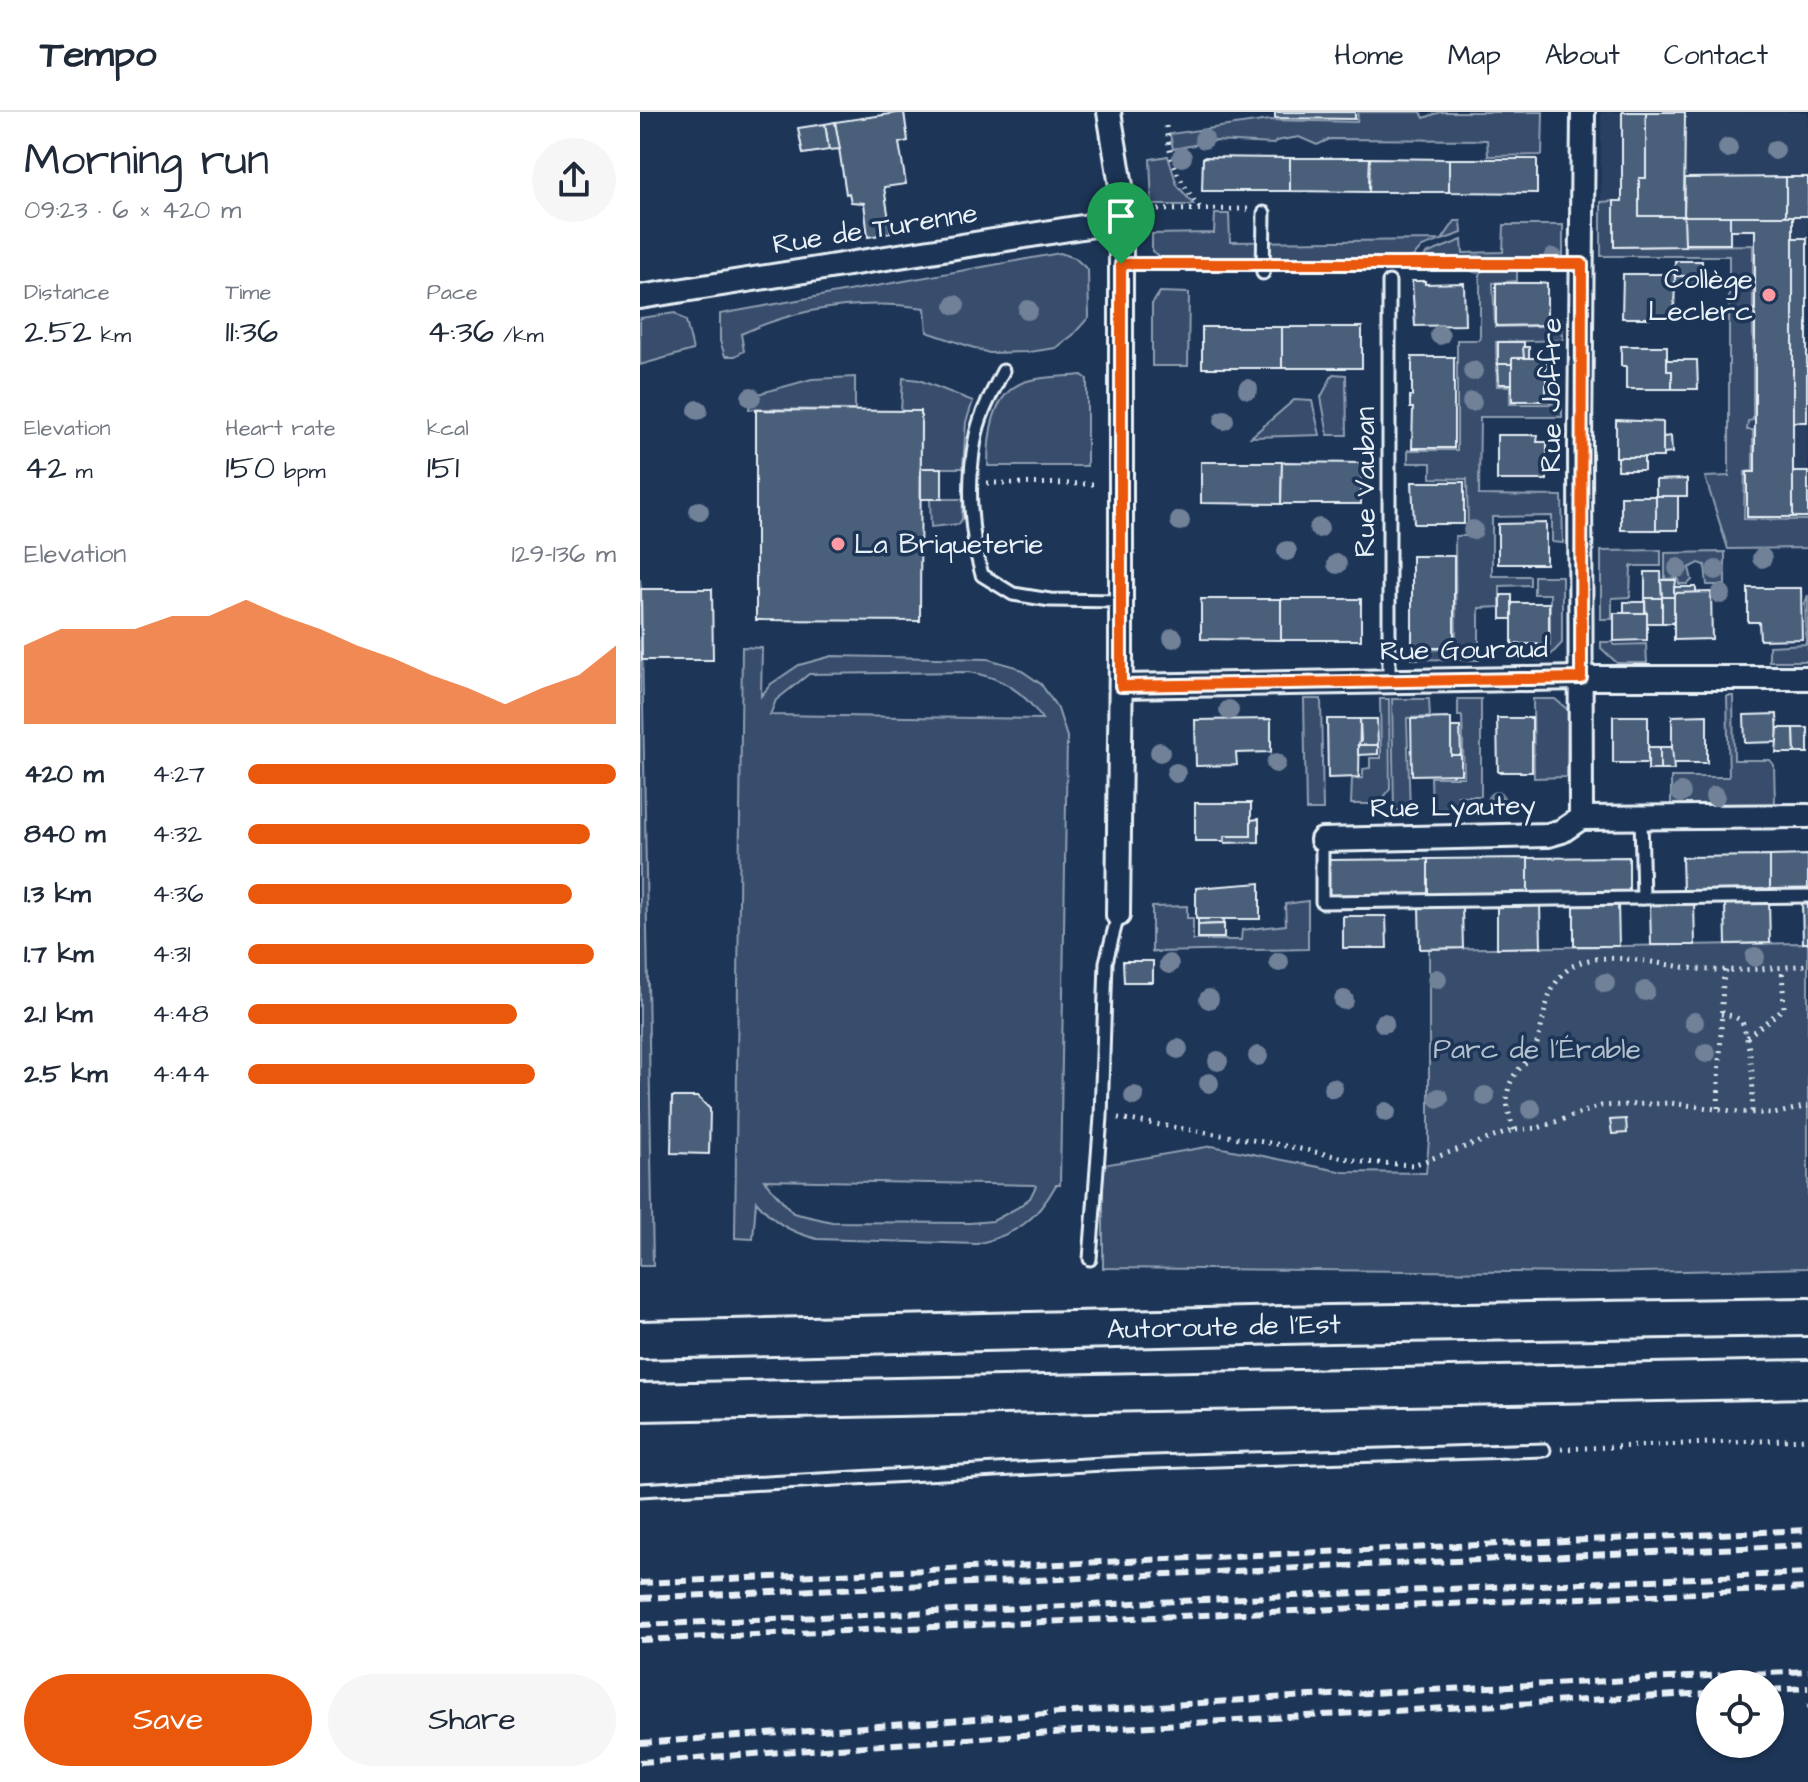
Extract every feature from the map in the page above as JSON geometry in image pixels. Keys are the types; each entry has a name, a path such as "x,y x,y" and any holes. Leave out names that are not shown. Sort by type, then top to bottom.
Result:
{"highway":[{"name":"Autoroute de l’Est","path":"640,1340 1330,1324 1808,1317"},
{"path":"640,1402 1808,1379"}],"street":[{"path":"1109,112 1121,186 1118,915"},
{"name":"Rue Joffre","path":"1581,678 1583,112"},
{"name":"Rue de Turenne","path":"640,297 1120,221"},
{"path":"1581,678 1581,818"},
{"name":"Rue Gouraud","path":"1121,686 1581,678 1808,678"},
{"name":"Rue Lyautey","path":"1322,840 1548,835 1562,831 1581,818 1808,816"}],"lane":[{"path":"1263,269 1264,213"},
{"name":"Rue Vauban","path":"1389,282 1389,682"},
{"path":"1003,371 986,404 975,440 973,541 982,575 1013,594 1050,600 1121,601"},
{"path":"1641,818 1643,898"},
{"path":"1322,840 1322,902 1808,896"},
{"path":"1090,1259 1101,1117 1106,962 1118,915"},
{"path":"640,1490 1121,1463 1544,1450"}],"path":[{"path":"1166,126 1168,148 1181,183 1202,209"},
{"path":"1121,186 1147,183 1147,210 1254,209 1264,213"},
{"path":"1121,264 1263,269 1582,264"},
{"path":"1005,483 1121,484"},
{"path":"1514,1130 1505,1105 1508,1087 1517,1071 1532,1056 1542,1014 1552,989 1571,967 1589,961 1627,958 1683,968 1726,970 1808,965"},
{"path":"1747,1037 1784,1008 1782,968"},
{"path":"1718,1108 1721,1014 1726,970"},
{"path":"1721,1014 1742,1021 1754,1081 1752,1113"},
{"path":"1101,1117 1276,1144 1364,1162 1413,1165 1514,1130 1538,1128 1601,1106 1671,1103 1774,1114 1808,1106"},
{"path":"1544,1450 1808,1439"}],"shaded area":[{"name":"Collège Leclerc","path":"1601,112 1808,112 1808,548 1728,549 1730,256 1601,256"}],"green space":[{"path":"1358,112 1421,112 1424,118 1440,112 1543,112 1542,155 1488,156 1487,140 1330,139 1317,145 1299,137 1274,144 1215,141 1173,149 1170,134 1270,120 1357,122"},
{"path":"1168,156 1177,185 1194,205 1152,205 1150,159"},
{"path":"1614,201 1614,247 1753,245 1753,420 1748,421 1747,430 1753,430 1753,471 1745,472 1744,519 1808,520 1808,548 1728,549 1705,477 1729,476 1729,256 1601,256 1601,202"},
{"path":"1215,214 1229,214 1230,242 1442,240 1422,247 1413,257 1391,261 1163,260 1152,251 1152,234 1214,233"},
{"path":"1455,221 1461,221 1462,233 1442,240"},
{"path":"1504,225 1563,225 1563,270 1517,269 1517,281 1493,283 1495,327 1548,326 1548,320 1562,319 1563,340 1496,342 1497,386 1510,386 1510,404 1552,404 1555,400 1562,400 1562,417 1480,417 1479,495 1562,496 1563,543 1552,542 1552,516 1492,517 1492,576 1530,576 1530,585 1500,586 1500,607 1479,608 1479,660 1412,659 1412,650 1456,649 1455,536 1468,536 1467,479 1431,478 1431,463 1408,463 1408,450 1457,450 1457,340 1479,340 1480,336 1480,269 1417,269 1426,254 1462,240 1463,253 1503,252"},
{"path":"1060,253 1075,258 1088,270 1089,317 1056,348 989,353 927,332 925,308 877,304 808,312 763,325 741,334 744,351 735,356 725,356 720,341 720,314"},
{"path":"1160,292 1189,293 1188,366 1152,366 1152,304"},
{"path":"675,313 686,321 693,350 640,365 640,318"},
{"path":"1333,374 1346,375 1347,435 1328,435 1321,397"},
{"path":"1082,375 1087,379 1087,466 988,466 991,430 1004,396 1031,380"},
{"path":"855,377 855,410 749,409 750,396 812,379"},
{"path":"903,378 919,380 973,401 966,422 963,468 921,468 921,411 901,411"},
{"path":"1294,400 1312,401 1320,435 1251,437"},
{"path":"930,499 963,499 959,524 931,527"},
{"path":"1661,550 1661,566 1631,566 1630,597 1612,598 1612,619 1601,619 1601,551"},
{"path":"1725,552 1725,585 1707,585 1705,565 1699,563 1689,568 1692,580 1688,584 1679,584 1678,578 1665,579 1665,553"},
{"path":"1534,576 1562,576 1562,643 1546,660 1533,660 1533,645 1550,645 1550,594 1534,594"},
{"path":"640,579 641,589 653,1266 640,1266"},
{"path":"1808,595 1808,661 1769,661 1769,646 1806,644 1805,603"},
{"path":"1601,642 1613,642 1614,645 1646,644 1647,663 1617,663 1601,648"},
{"path":"742,647 762,648 761,696 771,684 799,665 832,656 988,659 1016,667 1041,684 1058,709 1067,737 1060,1185 1056,1185 1041,1208 1024,1224 1003,1236 977,1244 817,1239 783,1226 756,1201 753,1239 735,1238","holes":["968,672 1011,687 1042,719 770,715 776,700 809,674","764,1180 1035,1185 1036,1186 1030,1198 993,1221 832,1222 793,1213"]},
{"path":"1727,696 1733,696 1734,760 1770,760 1774,765 1775,804 1671,806 1671,777 1729,777"},
{"path":"1304,699 1321,699 1323,810 1306,810"},
{"path":"1380,699 1389,699 1390,789 1379,804 1351,804 1352,779 1363,778 1363,769 1370,768 1370,758 1381,758"},
{"path":"1392,699 1429,699 1430,717 1407,718 1410,810 1394,810"},
{"path":"1458,699 1481,699 1481,796 1458,796 1463,809 1432,810 1431,777 1464,777 1462,716 1458,716"},
{"path":"1533,699 1555,699 1568,710 1567,777 1534,778"},
{"path":"1308,901 1308,949 1152,952 1152,907 1187,906 1187,918 1193,918 1193,940 1241,940 1242,930 1286,925 1285,904"},
{"name":"Parc de l'Érable","path":"1808,943 1808,1268 1599,1273 1103,1268 1103,1165 1212,1146 1344,1172 1426,1173 1429,1140 1429,949"}],"building":[{"path":"904,112 908,141 899,143 906,184 884,187 891,233 868,237 864,203 851,202 849,193 846,194 835,122"},
{"path":"1275,112 1355,112 1355,119 1275,118"},
{"path":"1622,112 1646,112 1647,196 1685,196 1685,246 1614,247 1614,201 1622,201"},
{"path":"1646,112 1685,112 1684,216 1639,216 1639,178 1646,178"},
{"path":"835,122 840,149 829,150 825,124"},
{"path":"825,124 829,150 803,154 798,128"},
{"path":"1203,157 1290,158 1290,191 1202,191"},
{"path":"1290,158 1370,158 1369,192 1290,191"},
{"path":"1370,158 1449,159 1449,192 1369,192"},
{"path":"1449,159 1537,159 1537,193 1449,192"},
{"path":"1786,177 1786,216 1684,216 1685,178"},
{"path":"1786,177 1808,177 1808,216 1786,216"},
{"path":"1684,216 1730,216 1730,244 1685,244"},
{"path":"1730,216 1793,216 1793,517 1747,517 1747,472 1755,472 1755,230 1730,230"},
{"path":"1793,238 1807,238 1807,422 1793,422"},
{"path":"1675,261 1702,261 1702,276 1675,276"},
{"path":"1623,274 1675,274 1674,318 1622,318"},
{"path":"1675,276 1695,276 1695,284 1675,284"},
{"path":"1412,281 1425,281 1425,284 1464,283 1465,325 1415,326"},
{"path":"1496,283 1547,283 1547,325 1496,326"},
{"path":"1202,327 1282,327 1282,368 1202,368"},
{"path":"1282,327 1362,327 1362,368 1282,368"},
{"path":"1498,342 1524,342 1524,358 1512,358 1512,364 1498,364"},
{"path":"1621,346 1667,346 1667,371 1672,371 1672,389 1626,389 1626,366 1621,366"},
{"path":"1523,347 1529,347 1529,358 1524,358"},
{"path":"1412,357 1454,357 1454,448 1412,448"},
{"path":"1512,358 1546,358 1546,401 1512,401"},
{"path":"1667,360 1697,360 1698,389 1672,389 1672,371 1667,371"},
{"path":"1498,364 1512,364 1512,384 1499,384"},
{"path":"1546,385 1553,385 1553,401 1546,401"},
{"name":"La Briqueterie","path":"756,410 921,411 920,621 756,620"},
{"path":"1616,420 1663,422 1663,457 1616,457"},
{"path":"1497,435 1538,435 1537,442 1547,442 1547,480 1497,480"},
{"path":"1671,436 1672,453 1663,454 1663,437"},
{"path":"1618,457 1644,457 1644,470 1618,470"},
{"path":"1201,462 1282,462 1281,504 1201,503"},
{"path":"1282,462 1362,463 1361,504 1281,504"},
{"path":"921,468 942,468 942,499 921,499"},
{"path":"1793,472 1808,472 1808,517 1793,517"},
{"path":"1687,479 1687,496 1656,496 1656,480"},
{"path":"1412,482 1464,482 1464,524 1414,524"},
{"path":"1621,496 1656,496 1656,530 1621,530"},
{"path":"1656,496 1678,496 1678,530 1656,530"},
{"path":"1546,523 1546,564 1498,564 1498,524"},
{"path":"1412,556 1454,556 1454,648 1412,648"},
{"path":"1645,572 1661,572 1662,598 1645,598"},
{"path":"1661,580 1676,580 1674,597 1662,597"},
{"path":"1674,587 1696,587 1696,593 1674,593"},
{"path":"1748,588 1801,588 1802,639 1760,640 1759,622 1748,622"},
{"path":"641,589 712,589 713,660 642,660"},
{"path":"1711,592 1712,639 1674,640 1674,593"},
{"path":"1501,595 1512,595 1512,619 1501,619"},
{"path":"1662,597 1674,597 1674,623 1662,623"},
{"path":"1645,598 1662,598 1662,623 1646,623"},
{"path":"1201,599 1281,599 1281,640 1201,639"},
{"path":"1281,599 1361,599 1361,640 1281,640"},
{"path":"1624,602 1645,602 1645,613 1624,613"},
{"path":"1512,603 1549,603 1549,644 1512,644"},
{"path":"1614,613 1647,613 1647,640 1614,641"},
{"path":"1777,714 1778,742 1745,743 1744,715"},
{"path":"1707,715 1707,763 1672,763 1672,716"},
{"path":"1613,716 1648,716 1648,763 1613,763"},
{"path":"1451,718 1451,755 1461,755 1461,774 1412,775 1411,719"},
{"path":"1497,718 1532,718 1532,772 1498,772"},
{"path":"1271,719 1271,752 1236,753 1237,765 1196,766 1195,720"},
{"path":"1327,719 1360,719 1359,777 1328,778"},
{"path":"1360,719 1377,719 1378,745 1358,745 1361,741"},
{"path":"1451,727 1460,727 1461,755 1451,755"},
{"path":"1778,728 1794,728 1795,753 1776,753"},
{"path":"1794,728 1808,728 1808,753 1795,753"},
{"path":"1358,745 1378,745 1378,754 1358,755"},
{"path":"1648,747 1660,747 1660,770 1648,770"},
{"path":"1660,747 1672,747 1674,770 1660,770"},
{"path":"1195,803 1251,803 1251,836 1224,836 1225,841 1195,841"},
{"path":"1259,819 1259,842 1225,843 1224,836 1251,836 1251,820"},
{"path":"1808,855 1808,891 1770,891 1770,856"},
{"path":"1770,856 1770,891 1683,892 1682,857"},
{"path":"1629,857 1629,893 1528,895 1528,858"},
{"path":"1528,858 1528,895 1428,895 1428,859"},
{"path":"1428,859 1428,895 1327,896 1327,860"},
{"path":"1260,883 1260,919 1196,919 1196,888"},
{"path":"1769,901 1770,943 1726,944 1725,902"},
{"path":"1802,901 1808,901 1808,943 1803,943"},
{"path":"1694,902 1695,945 1651,945 1650,903"},
{"path":"1618,903 1619,946 1574,946 1574,904"},
{"path":"1540,904 1541,947 1497,948 1497,905"},
{"path":"1419,906 1462,906 1463,948 1420,949"},
{"path":"1343,916 1386,916 1387,948 1343,948"},
{"path":"1198,919 1224,919 1224,924 1198,925"},
{"path":"1224,924 1224,938 1198,938 1198,925"},
{"path":"1123,961 1153,961 1153,982 1124,982"},
{"path":"672,1097 698,1097 710,1109 709,1154 671,1153"},
{"path":"1626,1119 1627,1133 1612,1134 1610,1120"}],"railway":[{"path":"640,1583 1808,1530"},
{"path":"640,1598 1808,1545"},
{"path":"640,1625 1808,1573"},
{"path":"640,1640 1808,1588"},
{"path":"640,1743 1271,1698 1808,1671"},
{"path":"1784,1689 1808,1688"},
{"path":"640,1762 1236,1720 1696,1694"}],"place":[{"name":"Collège Leclerc","path":"1769,295"},
{"name":"La Briqueterie","path":"838,544"}],"route":[{"path":"1121,264 1582,264 1581,678 1121,686 1121,264"}]}
